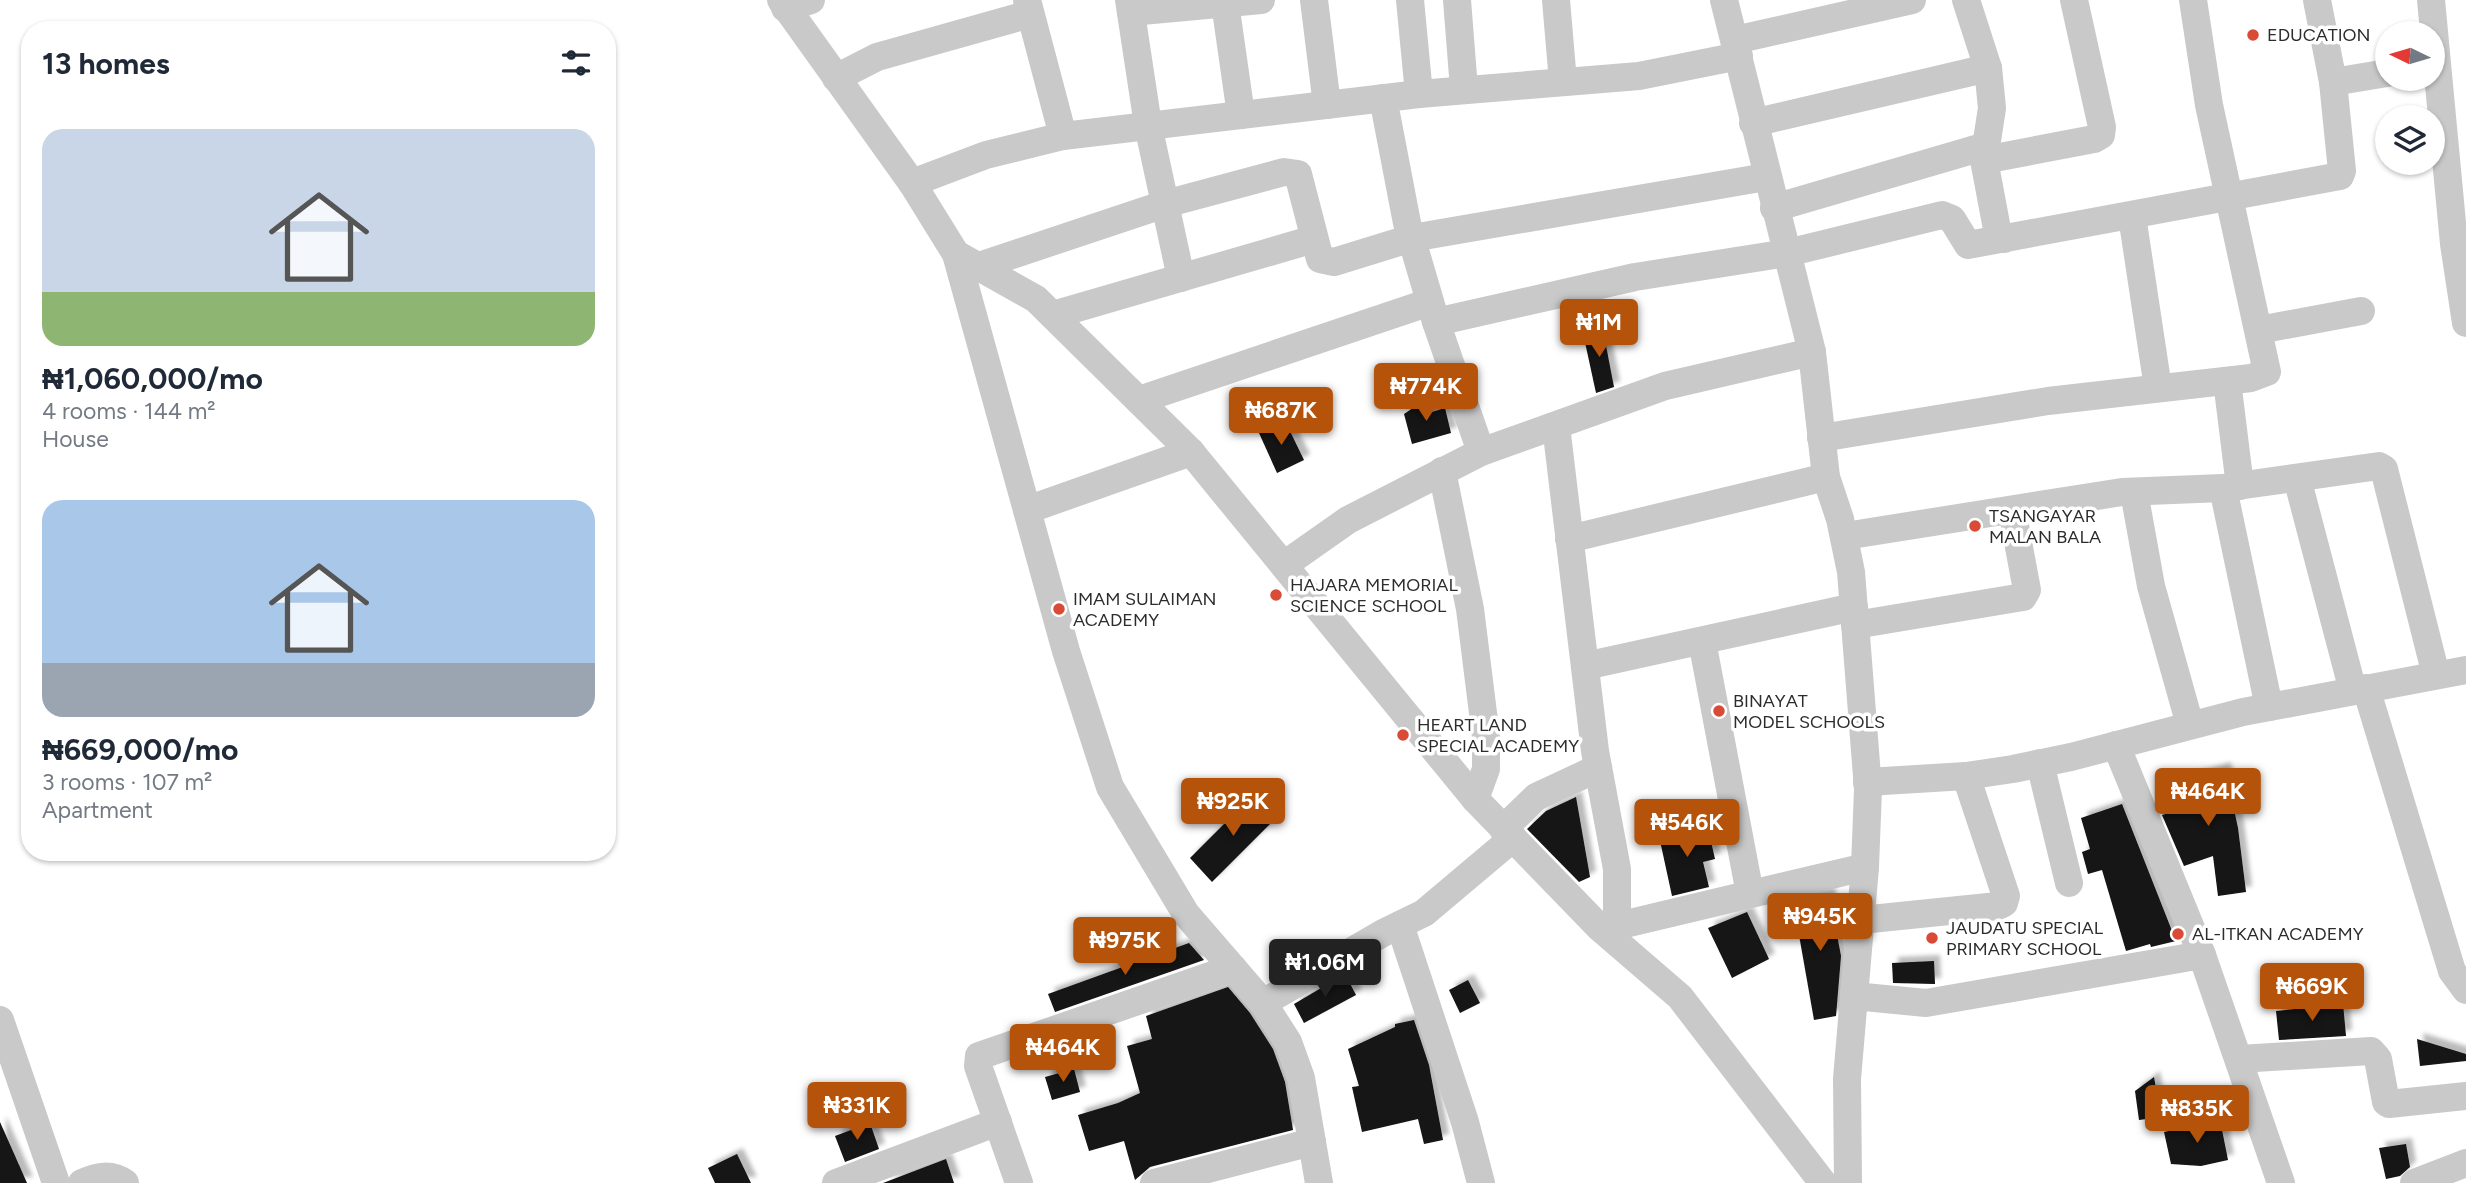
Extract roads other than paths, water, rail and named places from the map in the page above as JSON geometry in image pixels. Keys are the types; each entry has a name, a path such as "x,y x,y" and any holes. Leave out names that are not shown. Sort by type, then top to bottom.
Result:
{"street":[{"path":"1181,278 1148,125 1130,6 1261,0"},
{"path":"1314,0 1327,105"},
{"path":"1410,0 1419,94"},
{"path":"1457,0 1464,89"},
{"path":"1556,0 1563,82"},
{"path":"1724,0 1752,123 1812,352 1826,477 1844,536 1854,616 1867,782 1865,867 1847,1079 1848,1183"},
{"path":"912,183 986,155 1063,136 1464,89 1639,76 1912,0"},
{"path":"1966,0 1988,68 1992,108 1985,153 1997,229 2004,239"},
{"path":"1774,208 1985,153 2094,139 2101,135 2102,127 2074,0"},
{"path":"1821,438 2048,401 2251,378 2267,372 2209,105 2193,0"},
{"path":"1139,400 1433,312 1787,253 1942,215 1952,219 1968,245 2343,174 2333,82 2318,0"},
{"path":"2431,0 2432,21"},
{"path":"792,3 836,78 967,260 1027,510 1066,651 1110,787 1186,914 1263,1003 1287,1042 1301,1078 1319,1183"},
{"path":"1225,3 1241,115"},
{"path":"836,78 877,57 1029,7 1063,136"},
{"path":"1752,123 1988,68"},
{"path":"2333,82 2375,74"},
{"path":"2438,91 2454,244 2466,323"},
{"path":"1383,98 1397,183 1412,238 1433,312 1481,452"},
{"path":"967,260 1290,172 1298,174 1320,259 1335,262 1412,238 1766,177"},
{"path":"2132,216 2158,388"},
{"path":"1053,315 1314,239"},
{"path":"967,260 1036,299 1191,452 1475,799 1680,998 1823,1183"},
{"path":"2259,330 2361,311"},
{"path":"1284,565 1348,520 1481,452 1665,386 1812,352"},
{"path":"2227,381 2231,487 2269,707"},
{"path":"1556,426 1598,768 1617,869 1617,934"},
{"path":"1027,510 1191,452"},
{"path":"1844,536 2134,492 2231,487 2371,465 2384,469 2436,676"},
{"path":"1442,471 1470,609 1486,737 1486,769 1475,799"},
{"path":"1569,539 1826,477"},
{"path":"2297,478 2360,690 2452,971 2466,990"},
{"path":"2134,492 2156,604 2190,725"},
{"path":"1585,666 1702,641 1854,616 2023,597 2027,590 2012,510"},
{"path":"1702,641 1750,894"},
{"path":"1867,782 1966,776 2040,763 2269,707 2466,670"},
{"path":"2116,745 2202,955 2281,1183"},
{"path":"2040,763 2069,883"},
{"path":"1263,1003 1437,904 1508,833 1536,797 1598,768"},
{"path":"1861,919 1998,906 2004,902 2006,896 1966,776"},
{"path":"1617,934 1750,894 1865,867"},
{"path":"1400,925 1465,1122 1481,1183"},
{"path":"1854,996 1926,1003 2202,955"},
{"path":"1018,1183 978,1066 979,1056 1233,968"},
{"path":"0,1020 56,1183"},
{"path":"2239,1059 2371,1051 2378,1059 2389,1104 2466,1096"},
{"path":"836,1183 998,1122"},
{"path":"1154,1183 1312,1142"},
{"path":"2414,1183 2466,1163"},
{"path":"82,1183 96,1176 116,1176 125,1183"}],"place":[{"name":"EDUCATION","path":"2253,35"},
{"name":"TSANGAYAR MALAN BALA","path":"1975,526"},
{"name":"HAJARA MEMORIAL SCIENCE SCHOOL","path":"1276,595"},
{"name":"IMAM SULAIMAN ACADEMY","path":"1059,609"},
{"name":"BINAYAT MODEL SCHOOLS","path":"1719,711"},
{"name":"HEART LAND SPECIAL ACADEMY","path":"1403,735"},
{"name":"AL-ITKAN ACADEMY","path":"2178,934"},
{"name":"JAUDATU SPECIAL PRIMARY SCHOOL","path":"1932,938"}]}
